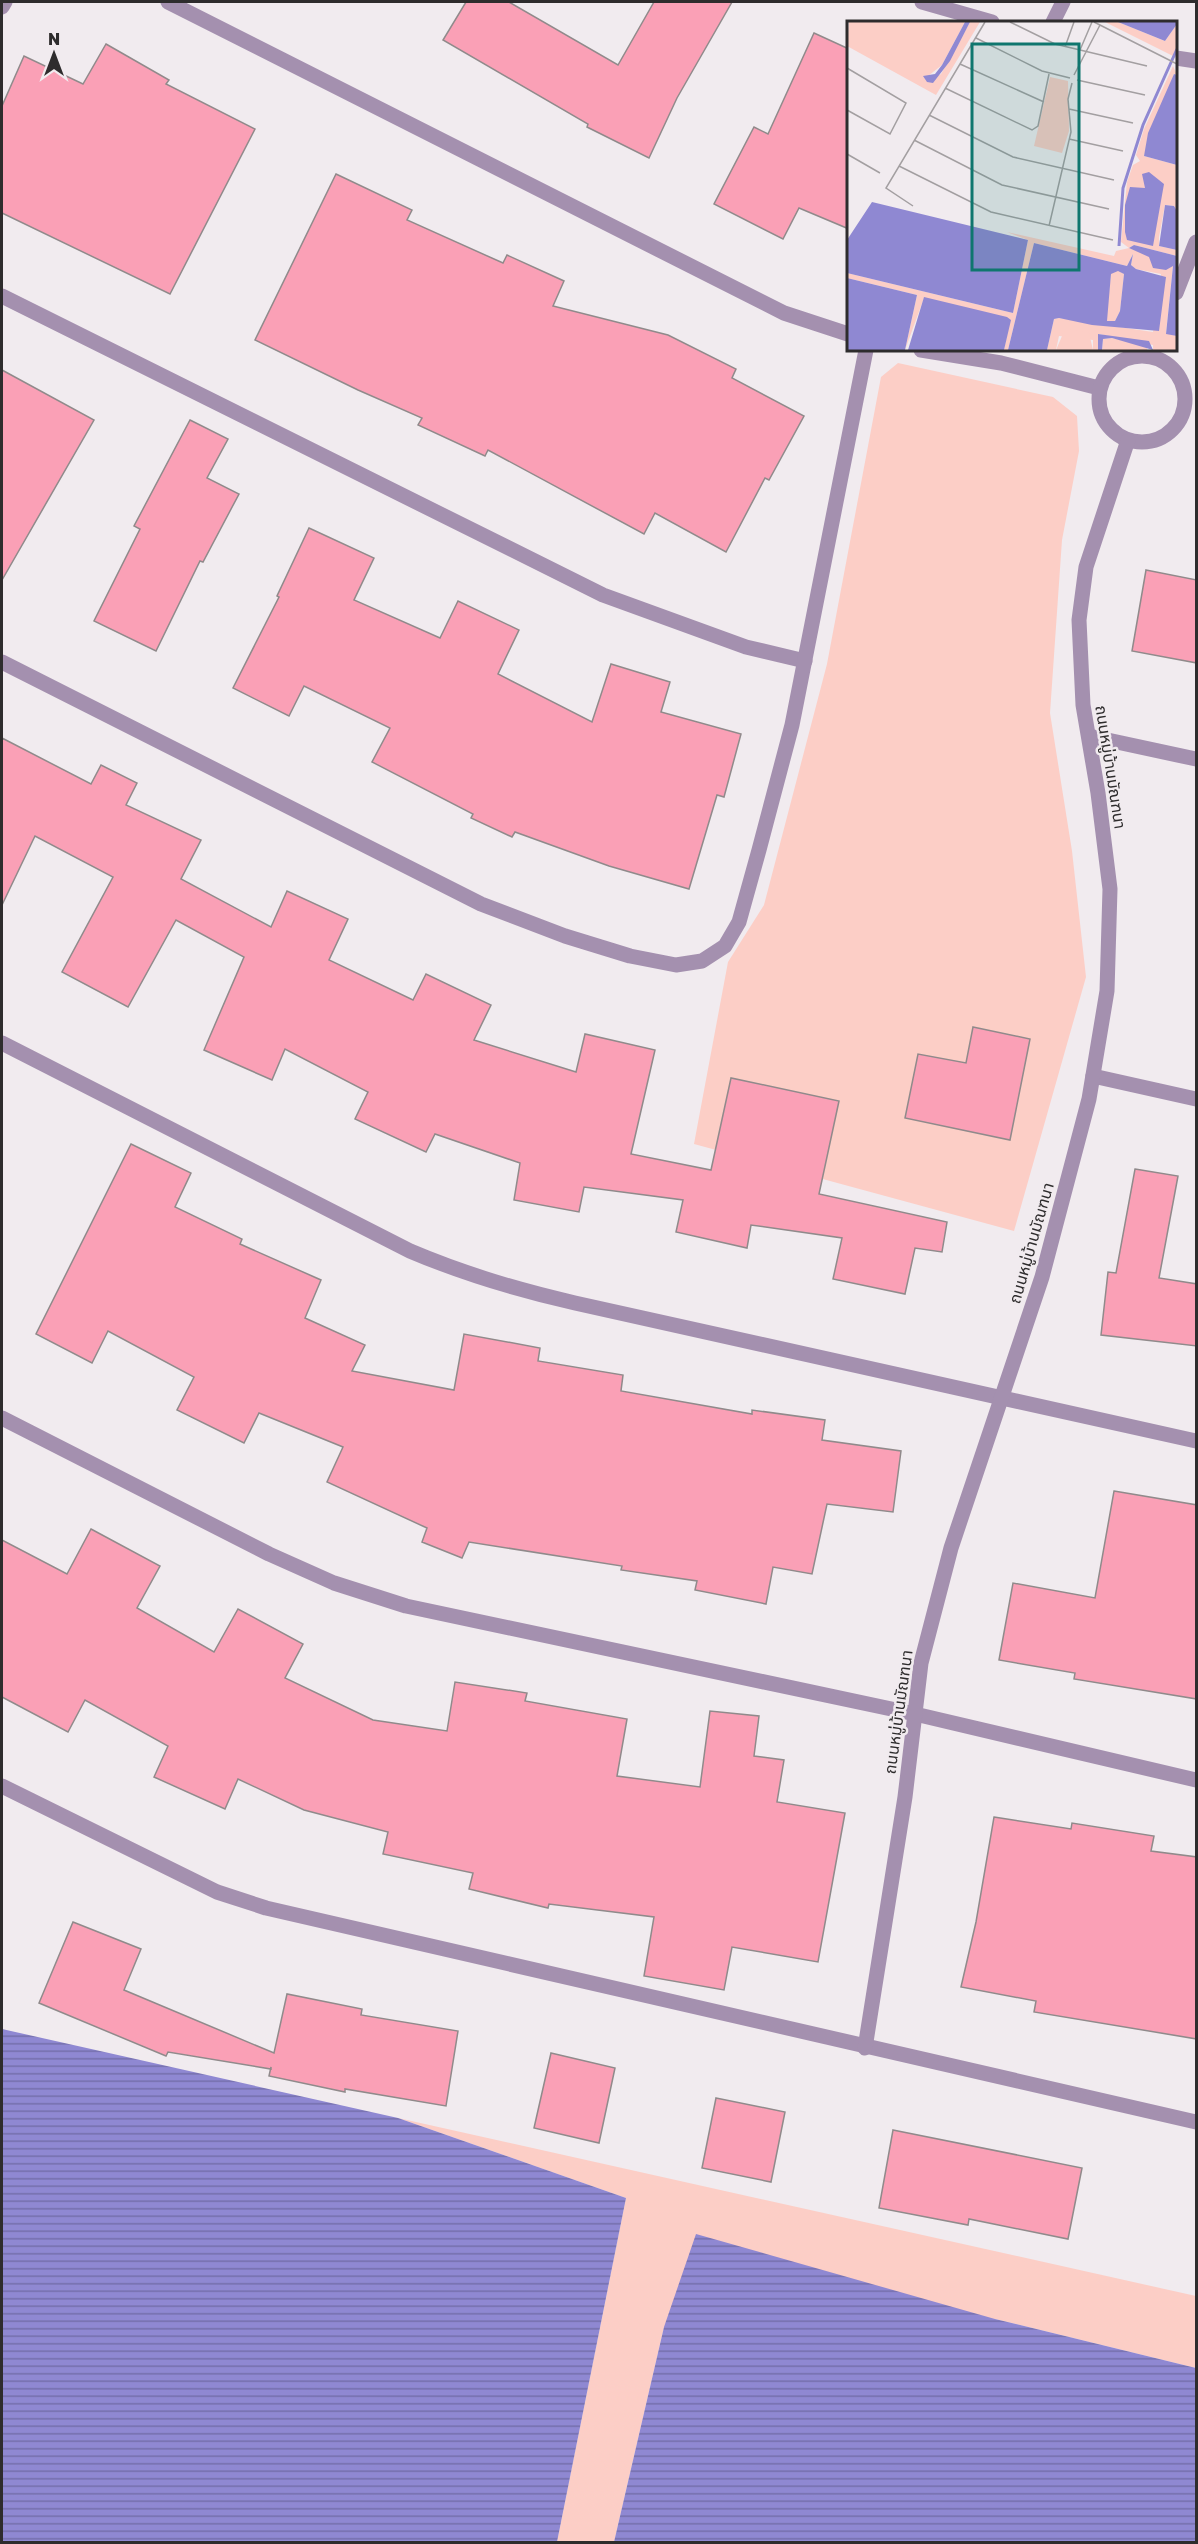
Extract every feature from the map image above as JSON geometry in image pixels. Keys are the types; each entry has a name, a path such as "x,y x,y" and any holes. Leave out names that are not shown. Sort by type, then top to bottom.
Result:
{"street":[{"path":"2,7 5,2"},
{"path":"168,2 784,313 847,333"},
{"path":"922,2 988,21"},
{"path":"1054,21 1063,2"},
{"path":"1177,58 1197,61"},
{"path":"1177,291 1197,242"},
{"path":"2,296 603,595 746,647 805,661"},
{"path":"2,662 481,904 619,953 675,965 702,961 725,945 739,922 792,725 866,351"},
{"path":"927,351 1001,363 1099,388"},
{"path":"1150,354 1177,373 1190,412 1171,431 1155,440 1137,443 1128,440 1106,424 1098,407 1099,388 1107,372 1121,361 1150,354"},
{"name":"ถนนหมู่บ้านมัณฑนา","path":"865,2048 921,1663 951,1548 1042,1277 1093,1076 1107,991 1110,889 1083,705 1081,610 1086,567 1128,440"},
{"path":"1089,736 1197,759"},
{"path":"2,1043 410,1251 458,1271 510,1288 575,1303 1197,1440"},
{"path":"1093,1076 1197,1099"},
{"path":"2,1418 269,1554 333,1583 406,1605 915,1714 1197,1780"},
{"path":"2,1786 217,1892 266,1908 865,2048 1197,2122"}],"shaded area":[{"path":"898,363 1053,397 1077,416 1079,451 1062,540 1050,713 1072,851 1086,977 1014,1231 694,1144 728,962 764,905 827,664 881,377"},
{"path":"2,2029 398,2118 626,2198 557,2542 2,2542"},
{"path":"398,2118 1196,2296 1196,2368 995,2319 664,2327 614,2542 557,2542 626,2198"},
{"path":"696,2234 995,2319 1196,2368 1196,2542 614,2542 664,2327"}],"building":[{"path":"466,2 509,2 618,65 654,2 732,2 677,98 649,158 587,127 588,124 443,40"},
{"path":"814,33 847,48 847,228 799,208 783,239 714,204 754,127 768,134"},
{"path":"106,44 169,80 166,84 255,129 170,294 2,213 2,106 24,56 83,84"},
{"path":"336,174 412,210 407,220 503,263 507,255 564,281 553,306 668,335 736,369 732,378 804,416 769,480 765,478 726,552 655,513 644,534 488,450 485,456 418,425 422,418 255,340"},
{"path":"2,370 94,420 2,580"},
{"path":"190,420 228,439 207,478 239,494 203,562 200,561 156,651 94,621 140,529 134,526"},
{"path":"309,528 374,558 354,600 440,638 458,601 519,630 498,674 592,722 611,664 670,682 661,712 741,734 724,797 717,795 689,889 609,866 515,832 512,837 471,818 473,814 372,762 390,728 304,686 289,716 233,688 279,597 277,596"},
{"path":"1146,570 1197,580 1197,663 1132,651"},
{"path":"2,738 91,784 101,765 137,783 126,805 201,840 181,879 271,927 287,891 348,919 329,960 413,1000 426,974 491,1005 474,1040 576,1072 585,1034 655,1050 631,1154 711,1170 731,1078 839,1101 819,1194 947,1222 942,1252 915,1248 905,1294 833,1279 842,1238 751,1225 747,1248 676,1232 683,1200 584,1187 579,1212 514,1200 520,1163 435,1134 426,1152 355,1119 368,1092 285,1049 272,1080 204,1050 244,957 176,920 128,1007 62,972 113,877 35,836 2,905"},
{"path":"973,1027 1030,1039 1010,1140 905,1118 918,1054 966,1063"},
{"path":"131,1144 191,1173 175,1207 242,1239 240,1244 321,1280 305,1318 365,1345 352,1371 454,1390 464,1334 540,1348 538,1361 623,1375 621,1391 752,1414 752,1410 825,1420 822,1440 901,1451 893,1512 827,1504 812,1574 773,1567 766,1604 695,1590 697,1581 621,1570 622,1566 469,1542 462,1558 422,1542 427,1528 327,1482 343,1447 259,1413 244,1443 177,1410 194,1377 108,1331 92,1363 36,1334"},
{"path":"1135,1169 1178,1176 1159,1278 1197,1284 1197,1346 1101,1335 1108,1272 1116,1273"},
{"path":"1114,1491 1197,1505 1197,1699 1074,1679 1075,1673 999,1660 1013,1583 1095,1598"},
{"path":"91,1529 160,1566 137,1608 214,1652 238,1609 303,1644 285,1678 373,1720 447,1731 455,1682 527,1693 525,1701 627,1719 617,1776 700,1787 710,1711 759,1716 754,1756 784,1760 777,1802 845,1813 818,1962 732,1947 724,1990 644,1976 654,1917 549,1904 548,1908 469,1889 473,1873 383,1854 388,1832 304,1810 238,1779 225,1809 154,1777 168,1746 85,1700 68,1732 2,1697 2,1540 67,1574"},
{"path":"994,1817 1071,1829 1072,1823 1154,1836 1151,1851 1197,1857 1197,2039 1034,2012 1036,2001 961,1987 976,1922"},
{"path":"73,1922 141,1949 124,1990 274,2053 287,1994 362,2009 361,2015 458,2031 446,2106 345,2089 345,2092 269,2076 271,2069 168,2052 166,2056 39,2003"},
{"path":"551,2053 615,2068 599,2143 534,2128"},
{"path":"716,2098 785,2112 771,2182 702,2168"},
{"path":"893,2130 1082,2168 1068,2239 969,2219 968,2225 879,2208"}]}
